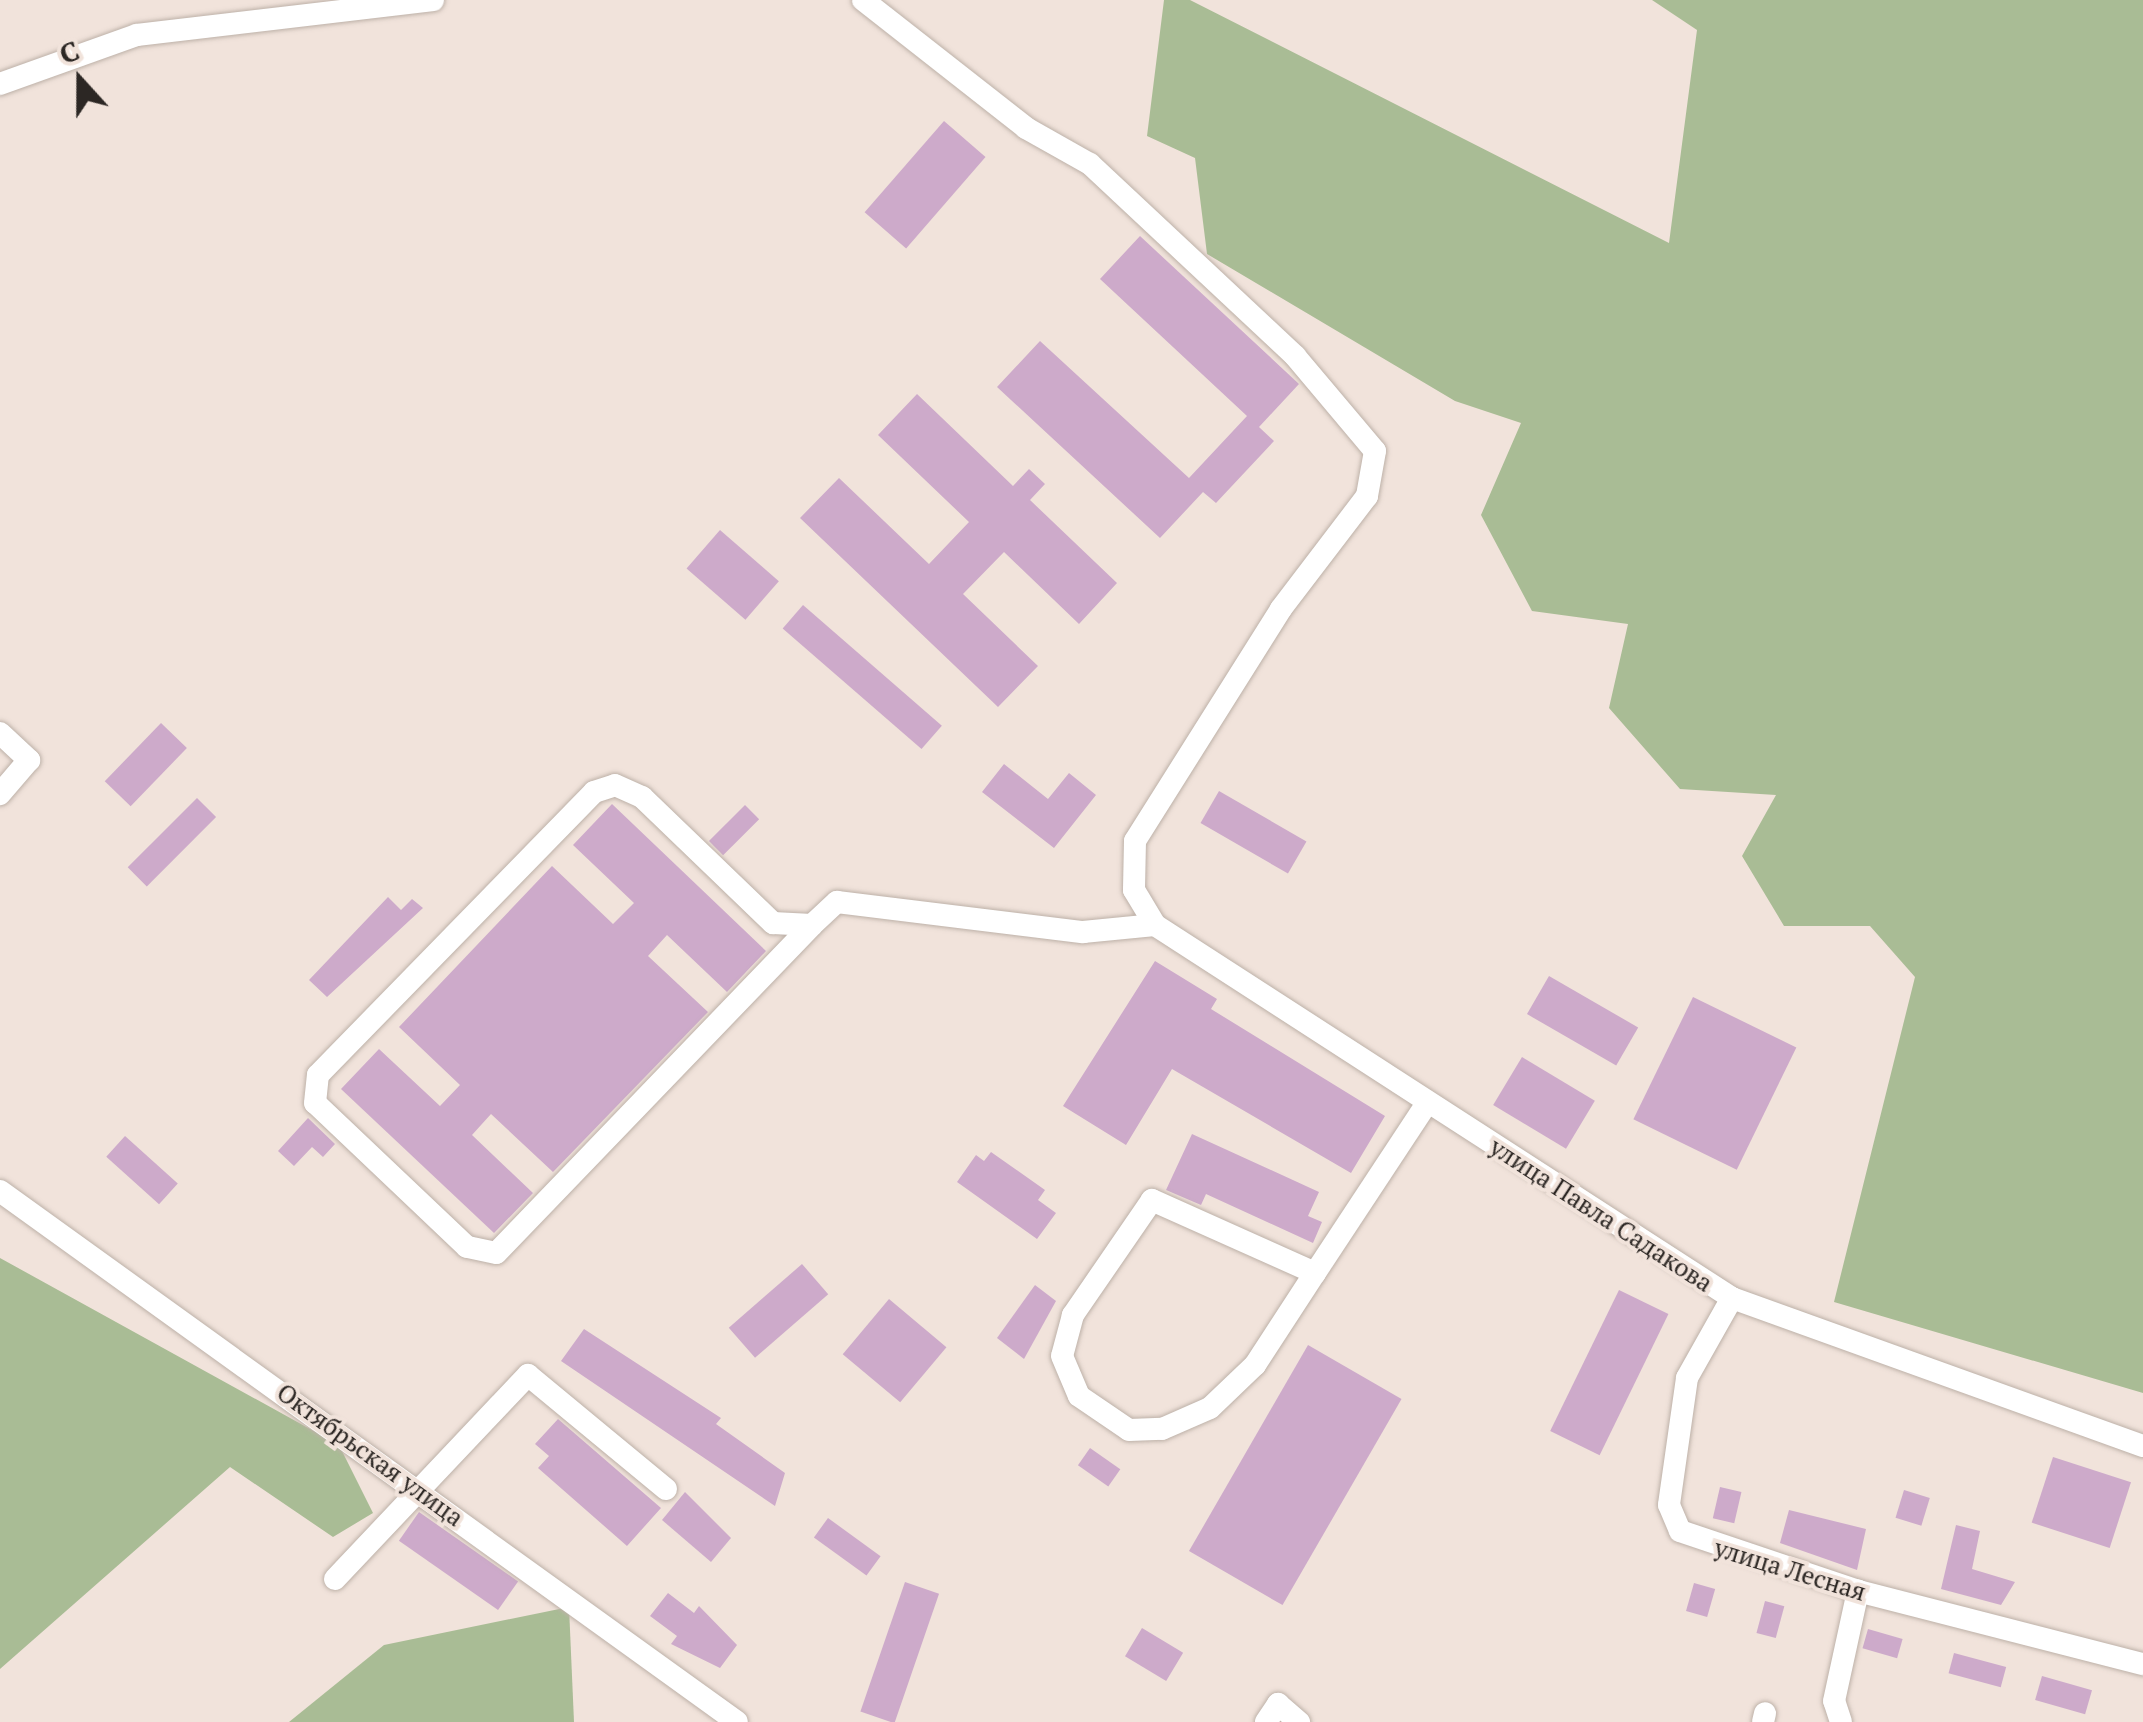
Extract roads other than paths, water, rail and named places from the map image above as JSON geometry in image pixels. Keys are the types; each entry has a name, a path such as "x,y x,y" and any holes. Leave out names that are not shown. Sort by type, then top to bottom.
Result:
{"street":[{"path":"0,84 137,35 340,2 433,0"},
{"path":"812,925 773,923 642,797 616,785 594,792 318,1075 315,1103 467,1247 496,1253 836,902 1083,932 1155,925 1134,890 1136,841 1281,609 1367,496 1375,451 1295,356 1090,164 1026,128 864,0"},
{"path":"0,734 29,760 0,794"},
{"name":"улица Павла Садакова","path":"1155,925 1732,1298 2143,1446"},
{"path":"1315,1273 1152,1200 1073,1314 1062,1356 1079,1396 1129,1430 1162,1429 1210,1408 1255,1364 1315,1273 1426,1102"},
{"name":"Октябрьская улица","path":"0,1191 737,1722"},
{"name":"улица Лесная","path":"1732,1298 1687,1378 1674,1522 1692,1540 1858,1591 2143,1664"},
{"path":"335,1579 414,1487 528,1376 666,1489"},
{"path":"1841,1722 1834,1702 1858,1591"},
{"path":"1266,1722 1278,1704 1299,1722"}]}
